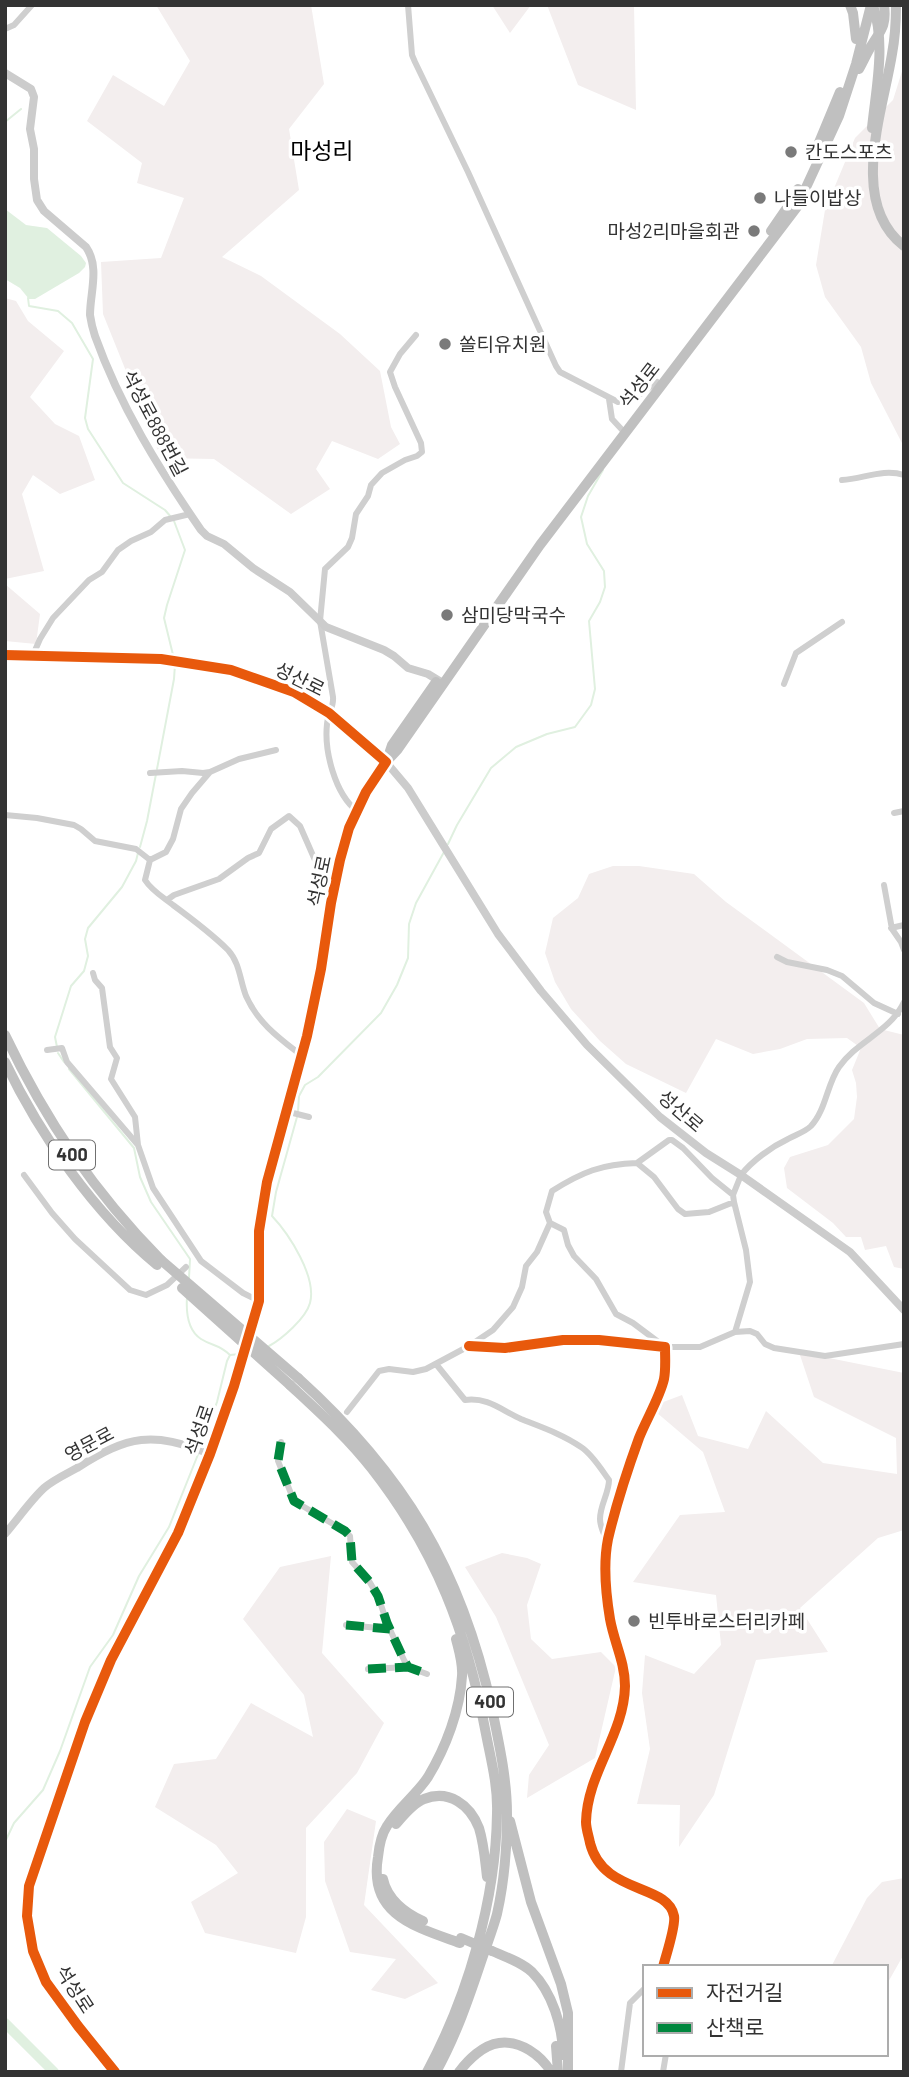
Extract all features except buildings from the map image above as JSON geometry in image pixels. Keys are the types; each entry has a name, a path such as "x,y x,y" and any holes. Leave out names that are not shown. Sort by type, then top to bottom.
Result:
{"highway":[{"path":"850,5 856,39"},
{"name":"석성로","path":"623,431 746,270 793,199 837,101 856,39 863,5"},
{"path":"872,5 879,24 880,51 873,184 877,209 887,227 904,246"},
{"name":"석성로","path":"386,762 398,749 440,682 657,382 797,207 839,116 872,5"},
{"path":"846,93 883,30 884,5"},
{"path":"897,5 892,55 874,128 867,174 873,214 881,231 904,254"},
{"name":"400","path":"5,1035 42,1105 80,1167 159,1262"},
{"name":"400","path":"5,1062 45,1131 82,1185 123,1234 346,1424 384,1467 418,1516 448,1574 469,1624 486,1684 504,1771 507,1811 497,1914 463,2015 436,2072"},
{"name":"400","path":"294,1382 338,1429 384,1485 416,1533 454,1612 476,1682 497,1794 496,1838 488,1892 472,1965 450,2025 427,2072"},
{"path":"454,1612 453,1624 462,1674 452,1724 427,1779 402,1805 385,1829 375,1870 378,1889 385,1904 403,1919 514,1960 532,1973 547,1992 556,2014 563,2049 563,2072"},
{"path":"460,1941 415,1918 393,1901 384,1886 381,1867 388,1833 421,1799 435,1796 454,1797 469,1810 478,1826 484,1845 488,1892"},
{"path":"507,1811 531,1902 566,2004 569,2041 563,2072"},
{"path":"458,2072 484,2049 500,2043 517,2045 537,2054 551,2072"}],"street":[{"path":"5,29 15,25 32,5"},
{"path":"408,5 412,55 556,366 561,372 618,402 632,400 657,382"},
{"name":"석성로888번길","path":"5,74 30,89 34,97 30,129 37,200 44,211 91,254 94,283 90,314 96,337 125,406 153,457 190,514 207,536 224,544 253,568 290,592 327,627 384,650 408,668 428,674 440,682"},
{"path":"357,811 349,805 340,790 331,765 327,732 329,713 334,705 320,622 325,569 348,547 356,514 368,496 371,485 382,474 422,452 421,443 390,372 400,354 416,335"},
{"path":"610,399 612,419 623,431"},
{"path":"842,480 894,472 904,475"},
{"path":"5,655 33,655 53,618 89,580 102,572 118,550 151,532 167,519 190,514"},
{"path":"784,684 796,653 842,622"},
{"name":"성산로","path":"33,655 161,659 231,670 294,692 329,713 386,762 408,788 505,944 587,1045 660,1116 706,1153 850,1252 904,1310"},
{"path":"154,773 182,771 203,774 239,759 276,750"},
{"name":"석성로","path":"115,2072 46,1982 33,1951 27,1916 29,1886 85,1722 111,1660 178,1533 247,1343 259,1301 259,1231 267,1182 289,1112 321,969 334,889 349,828 366,792 386,762"},
{"path":"147,858 166,852 173,839 181,809 210,772"},
{"path":"894,813 904,811"},
{"path":"5,815 74,825 95,841 136,849 147,858"},
{"path":"167,900 219,879 248,858 260,853 271,829 289,816 299,826 325,883 334,889"},
{"path":"147,858 145,880 149,886 212,934 231,954 257,1016 271,1032 301,1055"},
{"path":"884,885 891,928 904,950"},
{"path":"891,928 904,925"},
{"path":"777,957 842,976 874,1003 898,1014"},
{"path":"93,973 102,988 110,1047 117,1058 111,1079 135,1117 138,1145 153,1188 201,1261 243,1293 259,1301"},
{"path":"735,1332 750,1282 746,1250 734,1199 741,1175 785,1140 811,1126 838,1069 848,1056 889,1024 904,1002"},
{"path":"52,1050 62,1048 66,1062 138,1145"},
{"path":"289,1112 309,1117"},
{"path":"665,1347 634,1323 616,1314 596,1279 568,1245 564,1230 550,1223 545,1212 552,1191 579,1174 599,1167 638,1163 668,1140 672,1140 734,1199"},
{"path":"638,1163 654,1177 678,1209 685,1213 709,1213 734,1199"},
{"path":"24,1175 75,1239 130,1290 146,1295 167,1285 186,1267"},
{"path":"347,1412 379,1371 389,1369 413,1372 426,1369 493,1330 513,1307 522,1287 526,1266 537,1252 550,1223"},
{"path":"469,1346 505,1348 563,1339 700,1347 735,1332 750,1331 774,1348 825,1356 904,1344"},
{"path":"664,1965 675,1919 672,1908 662,1898 608,1874 592,1848 586,1824 590,1791 613,1738 624,1704 625,1667 610,1619 606,1576 608,1543 627,1472 645,1421 664,1380 665,1347"},
{"path":"436,1364 465,1400 475,1399 491,1403 583,1448 609,1480 600,1517 608,1543"},
{"name":"영문로","path":"5,1534 45,1487 123,1443 170,1440 208,1453"},
{"path":"281,1442 278,1461 290,1494 294,1501 350,1536 352,1562 378,1596 408,1667"},
{"path":"346,1625 390,1629"},
{"path":"368,1669 408,1667 427,1674"},
{"path":"621,2072 629,2003 643,1990"}],"shaded area":[{"path":"156,5 311,5 324,84 289,129 299,190 222,257 261,276 340,334 380,371 391,427 400,444 378,459 332,441 316,469 330,489 291,514 214,459 161,458 103,314 101,262 161,258 184,198 137,183 142,163 87,121 113,75 164,106 190,61"},
{"path":"492,5 531,5 510,33"},
{"path":"547,5 634,5 636,110 578,85"},
{"path":"904,65 904,447 871,383 861,347 825,297 816,265 825,210 855,138 893,100"},
{"path":"5,209 26,225 47,228 81,256 86,263 85,267 35,299 29,299 20,288 5,279"},
{"path":"5,298 16,301 28,321 64,351 30,397 55,424 79,436 95,480 60,494 33,475 22,494 44,571 5,579"},
{"path":"5,584 40,614 36,644 5,641"},
{"path":"613,866 639,866 694,874 726,902 864,1003 880,1029 904,1035 904,1269 894,1267 886,1246 865,1250 861,1237 846,1237 833,1223 787,1188 784,1168 790,1157 828,1145 854,1119 857,1097 852,1070 861,1048 847,1038 807,1039 780,1049 753,1054 716,1039 686,1093 626,1064 600,1041 571,1009 555,982 545,953 553,918 578,898 589,874"},
{"path":"799,1352 904,1373 904,1530 878,1538 800,1608 828,1652 756,1660 714,1795 679,1847 680,1805 637,1804 650,1749 642,1693 645,1655 694,1674 721,1645 716,1595 633,1582 680,1515 725,1512 703,1452 656,1412 658,1404 682,1395 698,1436 748,1449 766,1411 823,1463 897,1474 896,1438 814,1397"},
{"path":"502,1553 541,1564 527,1605 531,1639 552,1659 601,1652 616,1667 595,1758 527,1798 529,1775 549,1745 496,1617 465,1567"},
{"path":"331,1556 322,1653 384,1723 357,1773 306,1828 306,1917 296,1953 205,1933 191,1902 238,1873 216,1845 155,1807 174,1764 216,1759 251,1703 313,1737 304,1695 243,1619 280,1567"},
{"path":"347,1809 376,1821 364,1905 438,1983 405,1999 371,1990 396,1959 350,1952 325,1881 324,1842"},
{"path":"904,1878 904,1954 888,1982 888,1965 832,1965 867,1898 882,1882"}],"waterway":[{"path":"5,122 21,109"},
{"path":"28,298 29,306 58,311 72,323 93,359 85,418 88,429 123,483 165,510 171,517"},
{"path":"448,844 491,768 516,747 547,734 575,727 591,705 595,689 589,621 605,587 604,571 587,544 581,517 588,496 603,470"},
{"path":"174,521 185,550 164,618 174,659"},
{"path":"157,769 175,664"},
{"path":"140,847 156,774"},
{"path":"298,1112 299,1096 305,1085 318,1077 381,1013 397,985 408,958 409,924 416,903 444,852"},
{"path":"57,1047 55,1037 71,986 84,971 88,956 85,939 88,928 122,887 138,853"},
{"path":"58,1053 64,1062"},
{"path":"69,1069 134,1148 140,1177 151,1202 190,1259 189,1278"},
{"path":"269,1346 293,1328 310,1303 311,1293 306,1269 272,1216 297,1117"},
{"path":"187,1297 187,1315 193,1331 201,1339 230,1355"},
{"path":"201,1447 217,1402 227,1361 230,1355 240,1354"},
{"path":"5,1842 14,1823 43,1790 90,1667 113,1635 139,1576 169,1527 199,1452"},
{"path":"5,2023 54,2072"}],"marked path":[{"path":"281,1442 278,1461 294,1501 350,1536 352,1562 378,1596 404,1660 408,1667 427,1674"},
{"path":"346,1625 390,1629"},
{"path":"368,1669 408,1667"}],"cycle path":[{"path":"5,655 161,659 231,670 294,692 329,713 386,762 366,792 349,828 340,860 307,1036 267,1182 259,1231 259,1301 234,1386 178,1533 111,1660 85,1722 29,1886 27,1916 33,1951 46,1982 115,2072"},
{"path":"469,1346 505,1348 563,1340 599,1340 665,1347 662,1386 635,1450 606,1549 607,1600 625,1686 619,1721 592,1787 586,1822 597,1860 608,1872 660,1898 669,1906 674,1921 664,1965"}],"place":[{"name":"칸도스포츠","path":"791,152"},
{"name":"나들이밥상","path":"760,198"},
{"name":"마성2리마을회관","path":"754,231"},
{"name":"쏠티유치원","path":"445,344"},
{"name":"삼미당막국수","path":"447,615"},
{"name":"빈투바로스터리카페","path":"634,1621"}],"district":[{"name":"마성리","path":"322,151"}]}
